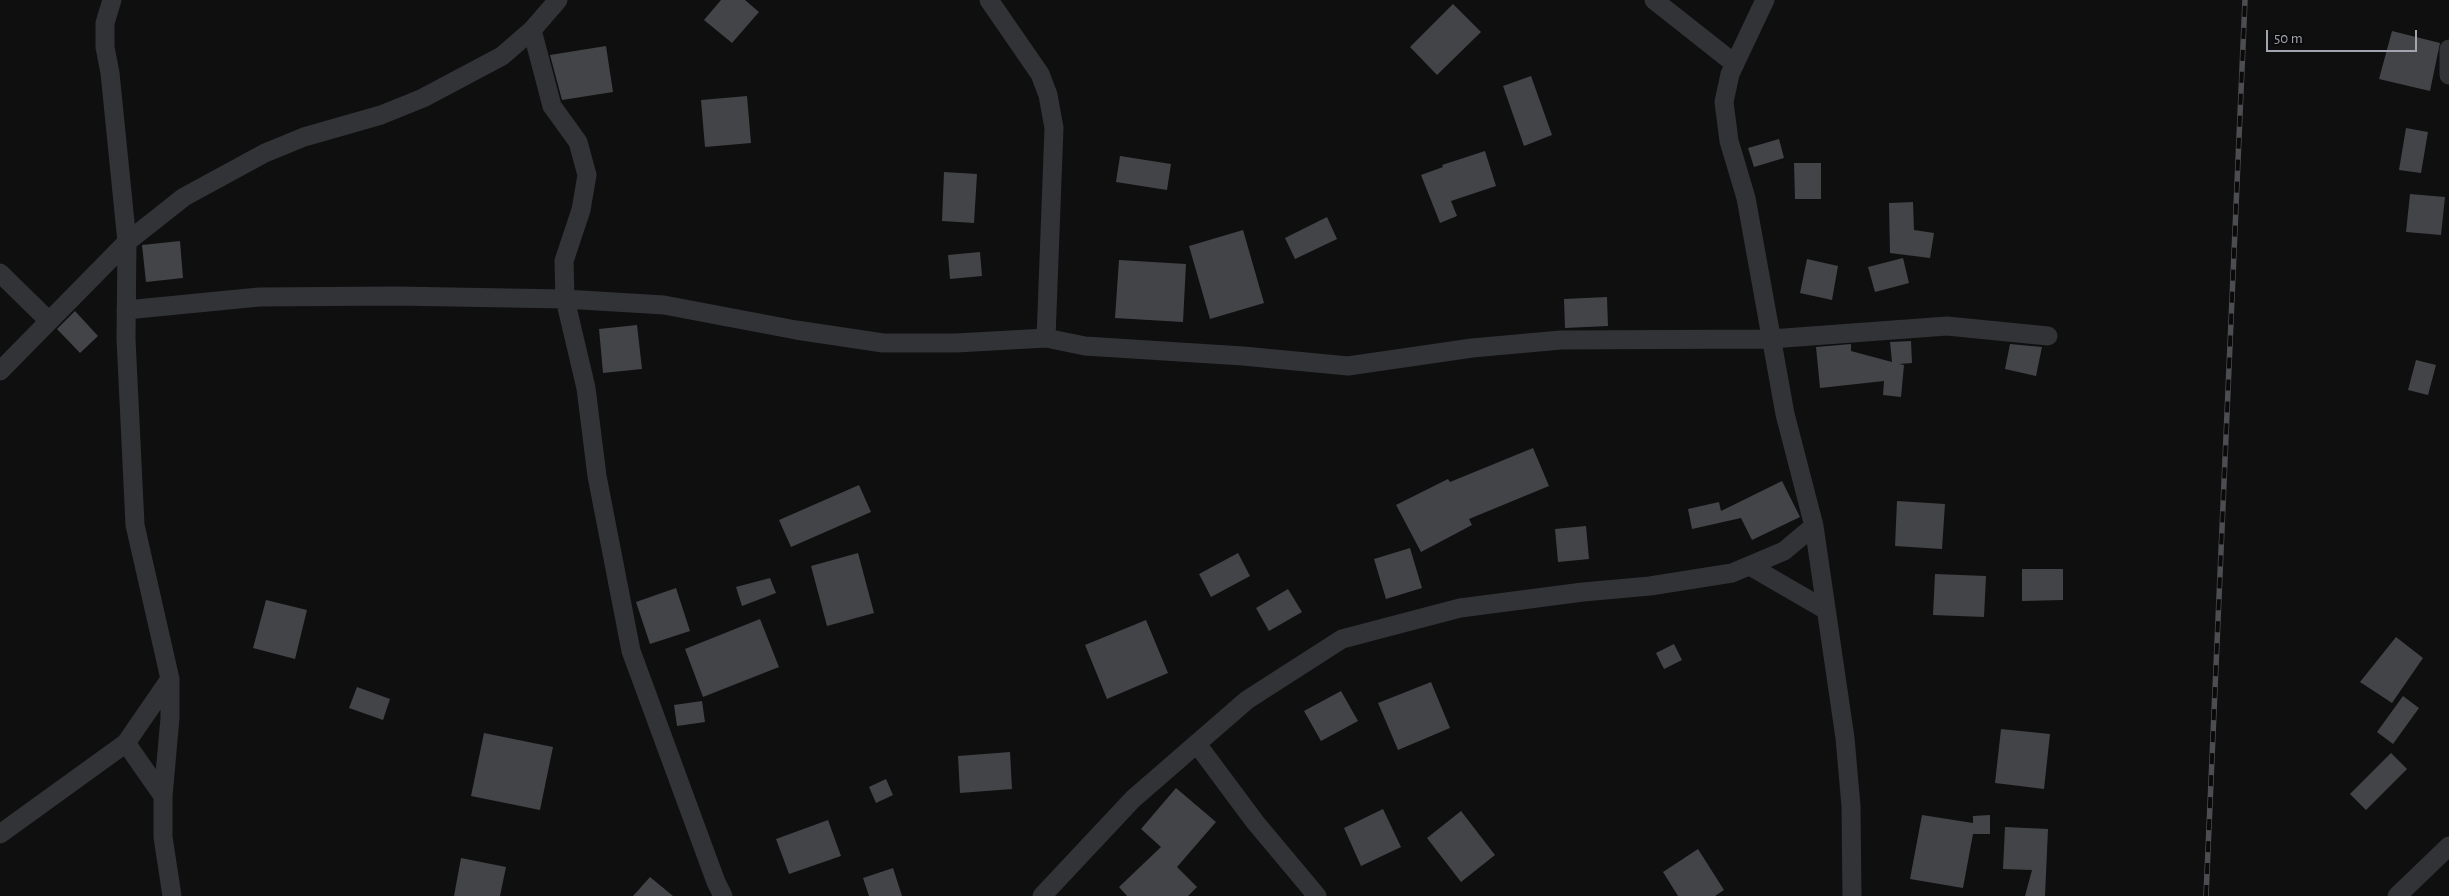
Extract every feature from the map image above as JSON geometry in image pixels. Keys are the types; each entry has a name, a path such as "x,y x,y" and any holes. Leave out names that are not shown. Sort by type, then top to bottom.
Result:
{"street":[{"path":"112,0 106,22 105,47 110,73 127,242 126,339 135,525 170,679 170,718 163,796 163,838 172,896"},
{"path":"0,371 127,242 184,197 224,175 304,137 381,115 423,98 502,56 532,30 558,0"},
{"path":"989,0 1040,74 1048,95 1053,120 1046,338"},
{"path":"1654,0 1735,64"},
{"path":"1766,0 1735,64 1724,102 1729,141 1746,198 1785,414 1814,526 1845,738 1850,806 1852,896"},
{"path":"532,30 552,106 578,142 586,175 581,210 564,261 565,299 586,388 597,476 631,651 716,882 724,896"},
{"path":"2449,49 2447,60 2449,75"},
{"path":"0,272 49,321"},
{"path":"126,310 259,297 396,296 565,299 664,305 796,330 883,343 956,343 1046,338 1086,346 1244,356 1348,366 1472,348 1562,340 1771,339 1947,326 2048,336"},
{"path":"1042,896 1133,799 1255,695 1325,648 1358,633 1460,608 1574,593 1650,586 1732,573 1784,551 1814,526"},
{"path":"1750,566 1826,610"},
{"path":"0,834 126,743 170,679"},
{"path":"126,743 163,796"},
{"path":"1197,744 1255,822 1317,896"},
{"path":"2397,896 2449,846"}],"building":[{"path":"721,0 745,0 759,12 732,43 704,20"},
{"path":"1453,4 1481,32 1437,75 1410,47"},
{"path":"2392,31 2440,43 2430,91 2379,79"},
{"path":"606,46 613,92 562,100 550,55"},
{"path":"1531,76 1552,135 1524,146 1503,86"},
{"path":"747,96 751,143 705,147 701,100"},
{"path":"2406,128 2428,132 2421,173 2399,170"},
{"path":"1779,139 1784,158 1754,167 1748,148"},
{"path":"1485,151 1496,186 1451,201 1457,216 1440,223 1421,175 1443,167 1442,165"},
{"path":"1120,156 1171,164 1167,190 1116,182"},
{"path":"1794,163 1821,163 1821,199 1795,199"},
{"path":"944,172 977,174 974,223 942,221"},
{"path":"2410,194 2445,197 2441,235 2406,232"},
{"path":"1913,202 1914,230 1934,233 1930,258 1890,253 1889,203"},
{"path":"1327,217 1337,239 1295,259 1285,238"},
{"path":"1243,230 1264,303 1210,319 1189,246"},
{"path":"180,241 183,278 146,282 142,245"},
{"path":"980,252 982,276 950,279 948,255"},
{"path":"1903,258 1909,283 1875,292 1868,267"},
{"path":"1807,259 1838,266 1832,300 1800,293"},
{"path":"1119,260 1186,264 1183,322 1115,318"},
{"path":"1607,297 1608,326 1565,328 1564,299"},
{"path":"75,311 98,336 80,353 57,329"},
{"path":"637,325 642,369 603,373 599,329"},
{"path":"1911,341 1912,363 1899,364 1904,365 1901,397 1883,395 1884,381 1820,388 1816,347 1851,344 1851,351 1892,362 1890,342"},
{"path":"2010,344 2042,347 2036,376 2005,369"},
{"path":"2416,360 2436,365 2428,395 2408,390"},
{"path":"1533,448 1549,486 1469,519 1472,525 1421,552 1396,505 1448,479 1450,482"},
{"path":"1782,481 1800,517 1752,540 1741,518 1692,529 1688,509 1719,502 1721,511"},
{"path":"859,485 871,512 791,547 779,520"},
{"path":"1897,501 1945,504 1942,549 1895,546"},
{"path":"1586,526 1589,559 1558,562 1555,529"},
{"path":"1410,548 1422,588 1386,599 1374,559"},
{"path":"858,553 874,613 827,626 811,566"},
{"path":"1238,553 1250,576 1211,597 1199,574"},
{"path":"2022,569 2063,569 2063,600 2022,601"},
{"path":"1935,574 1986,576 1984,617 1933,615"},
{"path":"770,578 776,593 742,606 736,587"},
{"path":"676,588 690,631 650,644 636,602"},
{"path":"1288,589 1302,612 1269,631 1256,608"},
{"path":"266,600 307,610 295,659 253,648"},
{"path":"760,619 779,667 703,697 685,649"},
{"path":"1146,620 1168,673 1107,699 1085,645"},
{"path":"2396,637 2423,658 2392,703 2360,682"},
{"path":"1674,644 1682,660 1664,669 1656,653"},
{"path":"1431,682 1450,728 1398,750 1378,703"},
{"path":"357,687 390,699 383,720 349,708"},
{"path":"1341,691 1358,721 1321,741 1304,711"},
{"path":"2403,696 2419,708 2393,744 2377,732"},
{"path":"702,701 705,722 677,726 674,705"},
{"path":"2001,729 2050,734 2044,789 1995,783"},
{"path":"484,733 553,747 540,810 471,796"},
{"path":"1010,752 1012,789 960,793 958,756"},
{"path":"2391,753 2407,769 2366,810 2350,794"},
{"path":"886,779 893,795 876,803 869,787"},
{"path":"1176,788 1216,822 1177,867 1197,887 1188,896 1127,896 1119,887 1161,847 1141,829"},
{"path":"1383,809 1401,847 1361,866 1344,828"},
{"path":"1461,811 1495,855 1461,882 1427,838"},
{"path":"1922,815 1973,823 1973,816 1990,815 1990,834 1973,834 1963,888 1910,879"},
{"path":"828,820 841,856 789,874 776,839"},
{"path":"2005,827 2048,829 2045,896 2025,896 2032,870 2003,869"},
{"path":"1698,849 1724,890 1715,896 1678,896 1663,872"},
{"path":"461,858 506,867 500,896 454,896"},
{"path":"893,868 902,896 869,896 863,878"},
{"path":"650,877 673,896 633,896"}],"railway":[{"path":"2206,896 2245,0"}]}
